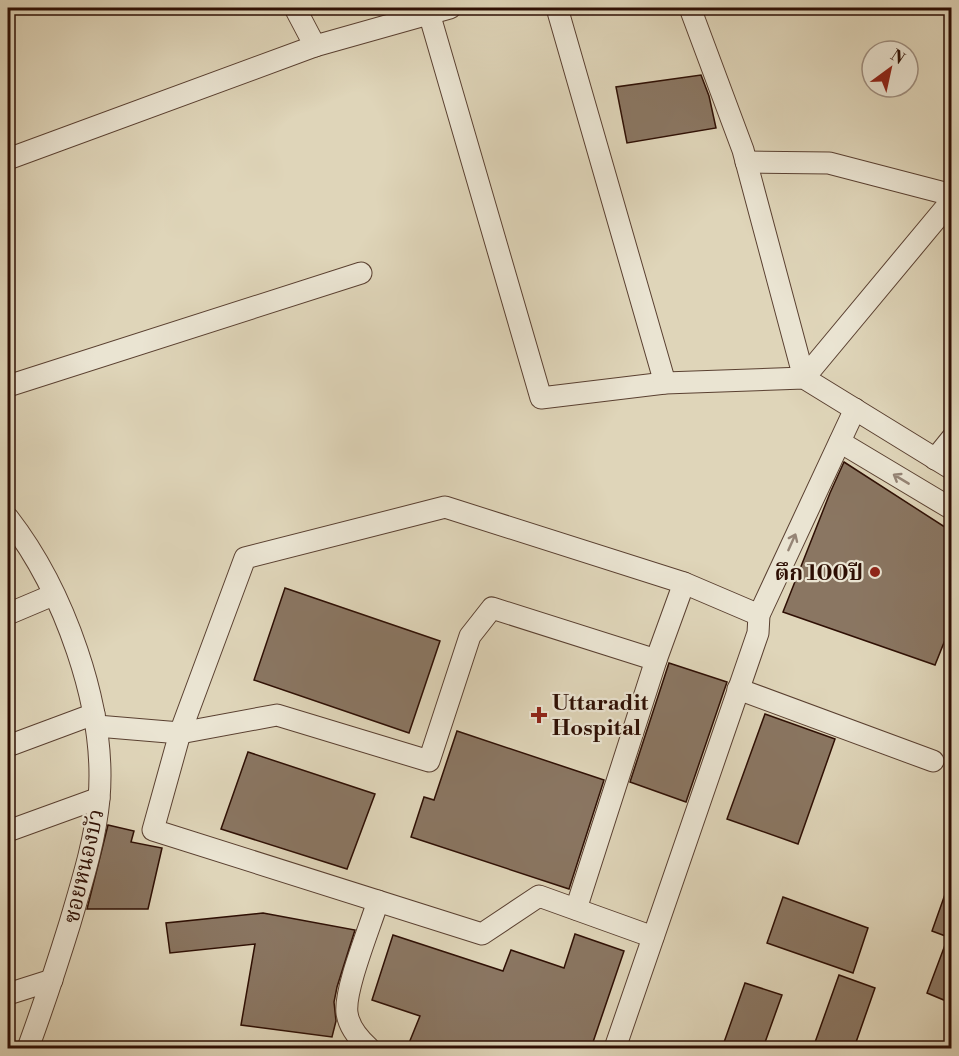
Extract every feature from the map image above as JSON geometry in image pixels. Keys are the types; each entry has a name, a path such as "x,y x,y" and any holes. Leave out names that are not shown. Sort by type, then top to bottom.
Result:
{"street":[{"path":"295,8 315,46"},
{"path":"8,159 315,46 427,10 450,8"},
{"path":"557,8 665,383"},
{"path":"690,8 743,150 804,378"},
{"path":"427,10 541,398 665,383 804,378 943,464 951,438"},
{"path":"746,162 829,163 951,195"},
{"path":"804,378 951,200"},
{"path":"8,386 361,273"},
{"path":"615,1048 758,633 759,615 855,409"},
{"path":"840,442 951,509"},
{"path":"653,937 539,896 482,934 153,830 180,733 244,558 445,507 684,583 759,615"},
{"name":"ซอยหนองบัว","path":"8,518 15,539 53,595 71,631 96,720 99,756 99,798 87,867 28,1048"},
{"path":"576,909 656,660 684,583"},
{"path":"8,614 53,595"},
{"path":"8,746 96,720 180,733 277,715 429,761 470,636 492,608 656,660"},
{"path":"738,689 933,761"},
{"path":"8,831 99,798"},
{"path":"369,1048 350,1025 347,1013 348,995 378,902"},
{"path":"8,994 52,980"}],"building":[{"path":"701,75 709,96 716,128 627,143 616,87"},
{"name":"ตึก 100ปี","path":"844,462 951,531 951,625 935,665 783,612"},
{"path":"285,588 440,641 409,733 254,680"},
{"path":"669,663 727,682 686,802 630,782"},
{"path":"765,714 835,739 798,844 727,819"},
{"path":"457,731 604,780 569,889 411,837 424,797 434,800"},
{"path":"248,752 375,794 347,869 221,829"},
{"path":"108,825 134,831 131,842 162,848 148,909 87,909"},
{"path":"949,883 951,884 951,1003 927,993 948,937 932,931"},
{"path":"783,897 868,928 853,973 767,943"},
{"path":"263,913 355,930 337,987 334,1002 336,1021 332,1037 241,1025 255,944 170,953 166,923"},
{"path":"575,934 624,951 591,1048 407,1048 420,1016 372,1000 393,935 503,971 511,950 564,968"},
{"path":"839,975 875,988 854,1048 813,1048"},
{"path":"745,983 782,995 763,1048 722,1048"}],"place":[{"name":"ตึก 100ปี","path":"875,572"},
{"name":"Uttaradit Hospital","path":"539,715"}]}
